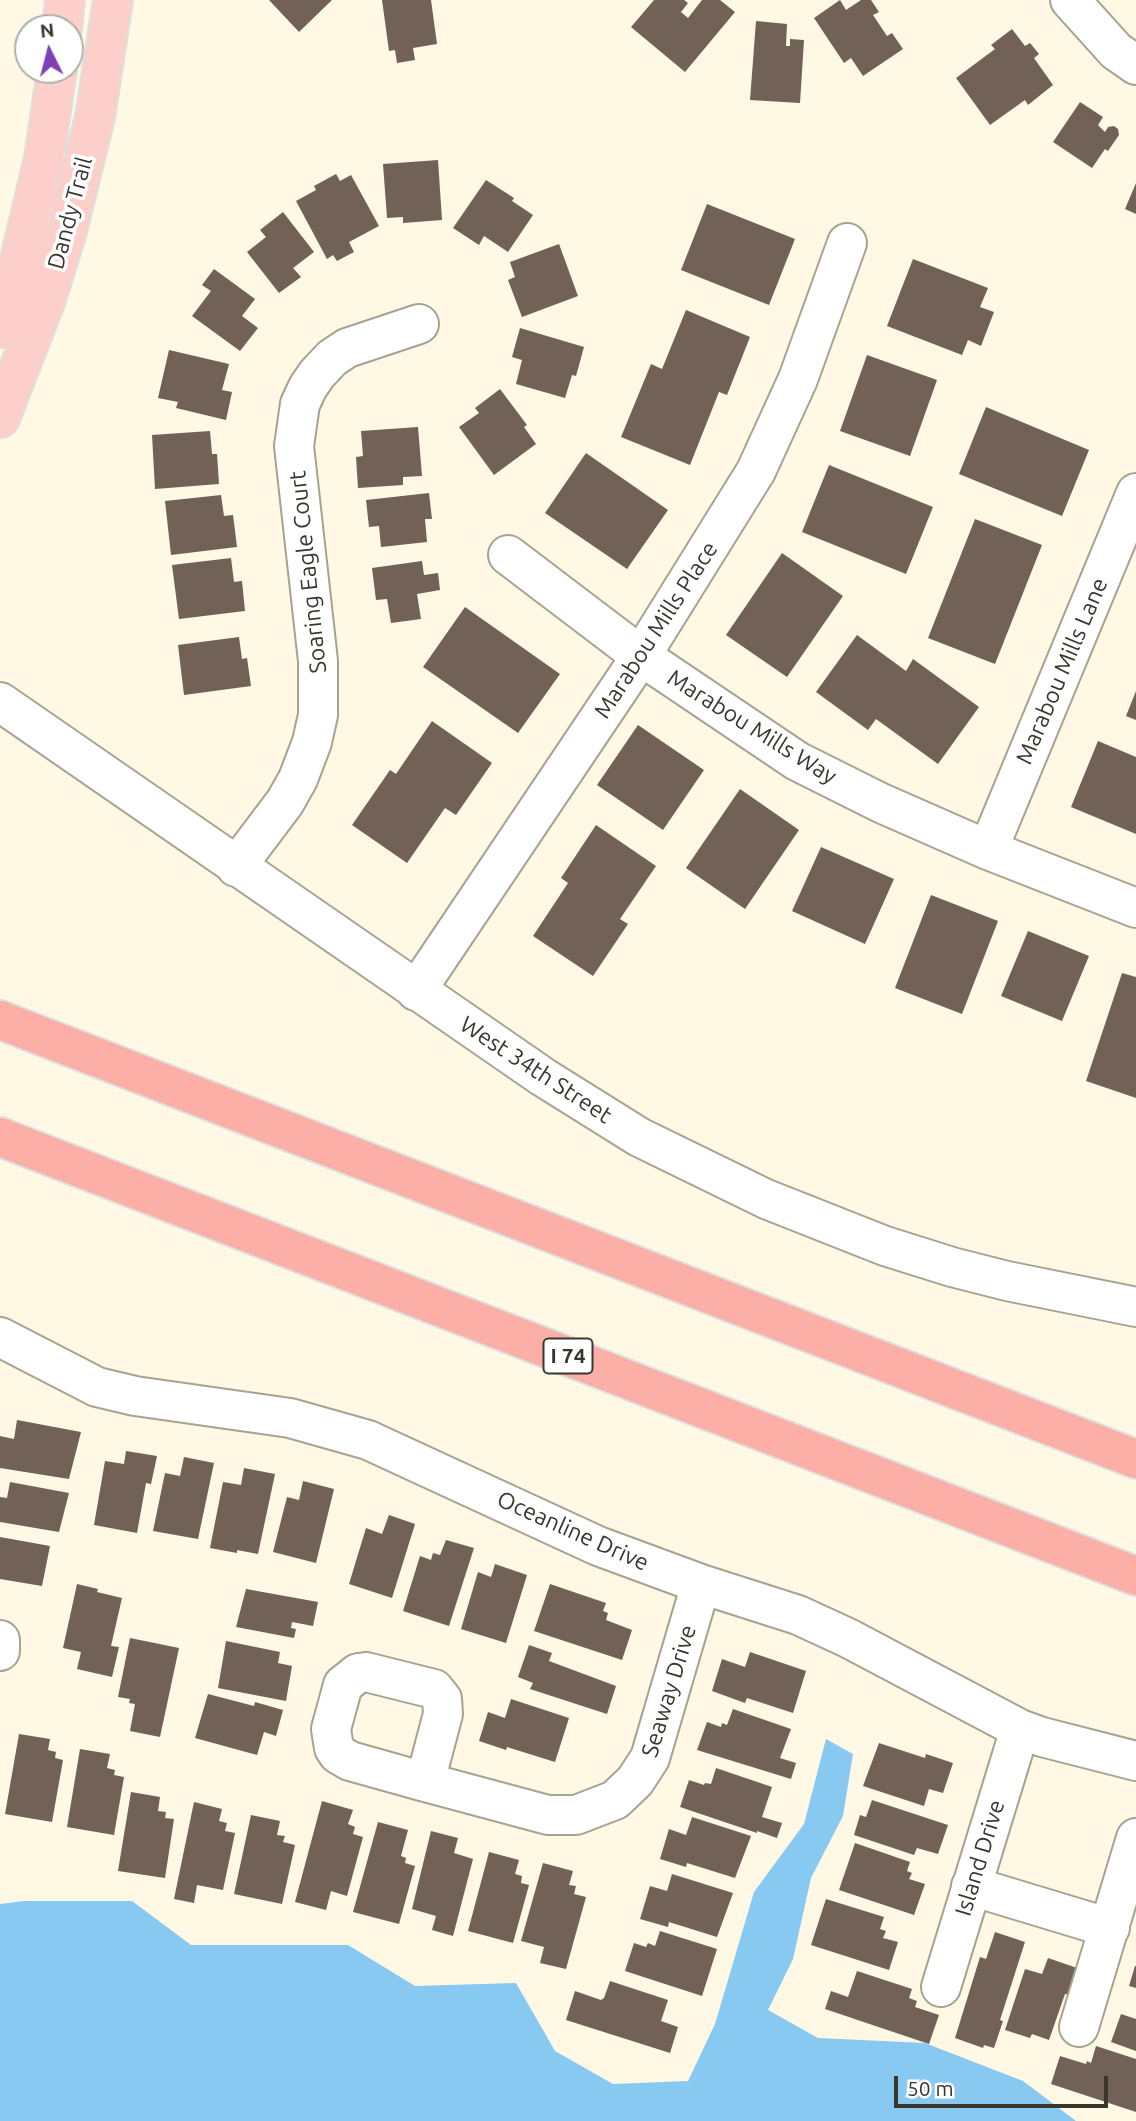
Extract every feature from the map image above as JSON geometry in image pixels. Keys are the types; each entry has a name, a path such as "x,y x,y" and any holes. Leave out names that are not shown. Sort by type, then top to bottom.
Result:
{"highway":[{"path":"0,1020 1136,1459"},
{"name":"I 74","path":"0,1137 1136,1576"}],"main road":[{"name":"Dandy Trail","path":"0,418 45,302 67,231 94,117 113,0"},
{"name":"Dandy Trail","path":"0,328 17,272 44,158 55,84"}],"street":[{"path":"1070,0 1116,51 1136,65"},
{"name":"Marabou Mills Place","path":"416,991 641,656 756,471 798,379 847,243"},
{"name":"Soaring Eagle Court","path":"236,867 285,802 298,779 318,715 318,661 294,446 300,404 317,374 332,358 347,348 419,324"},
{"name":"Marabou Mills Lane","path":"988,850 1136,493"},
{"name":"Marabou Mills Way","path":"508,555 641,656 797,761 881,803 988,850 1136,908"},
{"name":"West 34th Street","path":"0,702 416,991 543,1077 639,1137 766,1199 885,1246 1007,1281 1136,1307"},
{"name":"Oceanline Drive","path":"0,1337 97,1387 135,1396 290,1418 368,1440 598,1546 810,1621 860,1644 1020,1729 1136,1761"},
{"name":"Seaway Drive","path":"425,1782 548,1815 576,1815 615,1800 635,1781 650,1758 701,1584"},
{"path":"0,1640 0,1651"},
{"name":"Island Drive","path":"941,1987 1020,1729"},
{"path":"1079,2028 1136,1838"},
{"path":"971,1886 1110,1928"}],"water":[{"path":"826,1739 853,1754 843,1816 811,1878 793,1959 768,2010 818,2038 925,2043 1023,2081 1076,2121 0,2121 0,1904 24,1901 132,1901 191,1945 348,1945 415,1986 516,1983 555,2051 613,2084 688,2081 715,2024 754,1892 804,1824"}],"building":[{"path":"269,0 332,0 299,32"},
{"path":"382,0 431,0 437,44 413,48 415,60 397,63 395,50 389,51"},
{"path":"654,0 684,0 688,3 681,12 688,18 702,0 720,0 735,12 685,72 631,27"},
{"path":"840,0 846,10 861,0 871,0 879,12 873,15 887,36 892,33 903,49 863,76 851,58 844,63 814,18"},
{"path":"756,21 787,24 786,46 790,46 790,39 804,40 800,103 750,100"},
{"path":"1012,29 1025,46 1030,43 1039,54 1034,58 1053,85 1028,105 1025,100 990,125 956,78 995,49 991,45"},
{"path":"1080,102 1103,117 1098,125 1105,132 1108,127 1114,126 1118,129 1119,135 1092,168 1053,142"},
{"path":"438,160 442,220 403,223 403,217 387,218 383,164"},
{"path":"336,174 340,181 351,175 379,226 349,242 354,252 337,261 333,255 327,259 296,201 316,190 314,186"},
{"path":"486,180 514,198 512,201 533,215 508,252 484,236 479,245 453,228"},
{"path":"1136,183 1136,214 1125,209"},
{"path":"707,204 795,239 769,305 681,270"},
{"path":"283,212 314,252 293,268 301,277 279,293 247,252 266,237 260,230"},
{"path":"559,244 578,296 522,317 508,280 515,277 510,262"},
{"path":"913,259 988,288 980,307 994,312 981,346 968,340 962,355 887,326"},
{"path":"214,269 255,299 242,316 258,328 240,351 192,316 211,291 202,285"},
{"path":"686,310 750,337 727,395 719,392 690,465 621,437 651,364 662,369"},
{"path":"520,328 584,347 576,376 572,375 565,398 516,384 522,360 512,357"},
{"path":"169,350 229,364 222,390 232,392 226,420 176,408 178,402 158,398"},
{"path":"867,355 937,380 910,456 840,431"},
{"path":"500,389 527,425 524,427 536,444 494,475 459,427 479,413 475,408"},
{"path":"986,407 1089,450 1062,516 959,474"},
{"path":"418,427 422,476 403,477 403,485 358,488 356,457 363,456 361,431"},
{"path":"210,431 212,454 217,454 219,484 155,489 152,435"},
{"path":"586,453 668,510 627,569 545,513"},
{"path":"829,465 933,507 906,574 802,532"},
{"path":"429,493 432,519 425,519 427,542 381,547 379,526 369,527 366,500"},
{"path":"221,495 224,516 233,515 237,547 171,555 165,501"},
{"path":"975,519 1042,545 995,664 928,638"},
{"path":"782,553 843,596 787,677 726,635"},
{"path":"231,558 234,582 242,581 245,611 179,619 172,565"},
{"path":"422,561 424,575 438,573 440,590 417,594 421,619 391,623 387,599 376,600 372,568"},
{"path":"465,607 560,674 518,733 423,667"},
{"path":"857,635 906,671 913,659 979,707 938,764 876,719 868,730 816,692"},
{"path":"239,637 242,659 247,658 251,686 184,695 178,645"},
{"path":"1136,691 1136,720 1126,716"},
{"path":"432,721 492,763 456,815 445,808 407,863 352,825 390,770 396,774"},
{"path":"638,725 704,770 663,830 597,785"},
{"path":"1098,741 1136,757 1136,834 1071,807"},
{"path":"740,789 799,830 745,909 686,868"},
{"path":"596,825 656,866 620,919 628,924 593,976 533,936 568,883 561,878"},
{"path":"821,847 894,879 865,944 792,911"},
{"path":"931,895 998,921 962,1014 895,988"},
{"path":"1028,931 1089,956 1062,1021 1001,996"},
{"path":"1122,973 1136,977 1136,1098 1086,1081"},
{"path":"17,1420 81,1432 69,1479 0,1468 0,1436 14,1439"},
{"path":"126,1451 157,1456 151,1484 146,1483 137,1533 94,1525 105,1461 124,1464"},
{"path":"184,1457 214,1463 198,1539 153,1531 165,1473 180,1476"},
{"path":"244,1468 275,1474 258,1554 210,1548 223,1482 241,1485"},
{"path":"303,1481 334,1489 316,1563 273,1552 287,1497 299,1500"},
{"path":"10,1482 69,1493 59,1532 0,1522 0,1497 7,1498"},
{"path":"389,1515 415,1524 392,1598 349,1584 366,1528 382,1534"},
{"path":"0,1537 50,1546 42,1586 0,1579"},
{"path":"446,1540 474,1548 449,1626 403,1611 420,1556 431,1560 433,1553 440,1555"},
{"path":"495,1564 527,1575 506,1643 461,1629 478,1572 491,1577"},
{"path":"77,1584 122,1598 111,1646 119,1647 112,1677 77,1669 81,1652 63,1648"},
{"path":"550,1584 606,1603 603,1611 608,1613 606,1620 632,1630 622,1660 534,1631"},
{"path":"246,1589 318,1602 313,1626 292,1622 291,1628 296,1629 294,1638 236,1627"},
{"path":"130,1638 179,1648 160,1737 130,1731 135,1704 129,1703 130,1699 118,1697"},
{"path":"226,1641 280,1652 278,1663 292,1666 286,1701 218,1688"},
{"path":"529,1645 552,1653 549,1661 616,1686 607,1714 530,1689 533,1683 518,1677"},
{"path":"750,1652 806,1671 793,1713 747,1698 745,1703 712,1691 722,1659 745,1667"},
{"path":"208,1694 254,1706 255,1702 283,1710 276,1736 264,1732 257,1755 195,1738"},
{"path":"511,1699 569,1718 555,1762 479,1741 488,1712 505,1718"},
{"path":"733,1709 791,1729 780,1758 796,1763 791,1779 697,1750 707,1722 721,1727 722,1723 727,1725"},
{"path":"19,1734 50,1739 48,1750 56,1752 55,1758 63,1760 52,1822 5,1814"},
{"path":"879,1743 925,1758 926,1754 953,1763 943,1793 929,1789 924,1806 863,1786"},
{"path":"80,1749 110,1754 107,1768 115,1770 114,1775 124,1777 114,1835 67,1827"},
{"path":"716,1768 772,1787 762,1817 782,1823 777,1838 680,1807 689,1780 704,1785 711,1784"},
{"path":"131,1792 160,1797 158,1811 166,1812 165,1818 174,1819 165,1878 118,1871"},
{"path":"872,1800 948,1825 938,1854 917,1848 914,1855 854,1835 860,1815 866,1817"},
{"path":"322,1801 353,1810 348,1824 355,1827 353,1834 363,1837 347,1896 331,1891 326,1910 295,1902"},
{"path":"194,1802 222,1809 219,1821 227,1823 225,1831 235,1833 223,1890 197,1885 194,1903 174,1899"},
{"path":"251,1815 280,1821 277,1835 285,1836 283,1842 295,1845 282,1904 234,1894"},
{"path":"692,1817 751,1836 735,1878 687,1863 686,1867 660,1859 669,1829 686,1835"},
{"path":"378,1822 408,1830 401,1856 406,1858 405,1863 415,1866 399,1924 353,1912"},
{"path":"431,1831 458,1838 454,1853 473,1859 453,1936 432,1930 436,1916 412,1909"},
{"path":"855,1843 910,1862 907,1871 912,1873 909,1879 925,1884 914,1915 839,1890"},
{"path":"489,1852 519,1860 515,1874 522,1876 521,1883 529,1885 513,1943 468,1931"},
{"path":"543,1863 573,1871 569,1885 576,1886 574,1894 586,1897 566,1969 540,1963 544,1947 521,1941"},
{"path":"672,1874 733,1893 717,1937 669,1922 668,1927 640,1919 650,1886 667,1891"},
{"path":"826,1899 884,1917 880,1929 886,1931 883,1938 898,1942 889,1970 811,1945"},
{"path":"660,1931 717,1949 702,1996 625,1971 634,1943 646,1947 648,1943 655,1946"},
{"path":"995,1932 1025,1942 1000,2020 1003,2021 994,2048 984,2045 983,2048 955,2038 980,1957 986,1959"},
{"path":"1048,1958 1077,1968 1069,1995 1065,1994 1049,2040 1032,2034 1030,2038 1005,2030 1025,1969 1042,1974"},
{"path":"1136,1966 1136,1988 1129,1986"},
{"path":"857,1971 912,1989 909,1998 917,2001 915,2007 939,2015 929,2044 825,2009 831,1991 848,1997"},
{"path":"610,1981 668,2000 661,2021 678,2027 670,2053 566,2020 575,1991 601,2000"},
{"path":"1121,2014 1136,2019 1136,2051 1111,2042"},
{"path":"1096,2046 1136,2059 1136,2112 1051,2084 1060,2056 1091,2063"}]}
